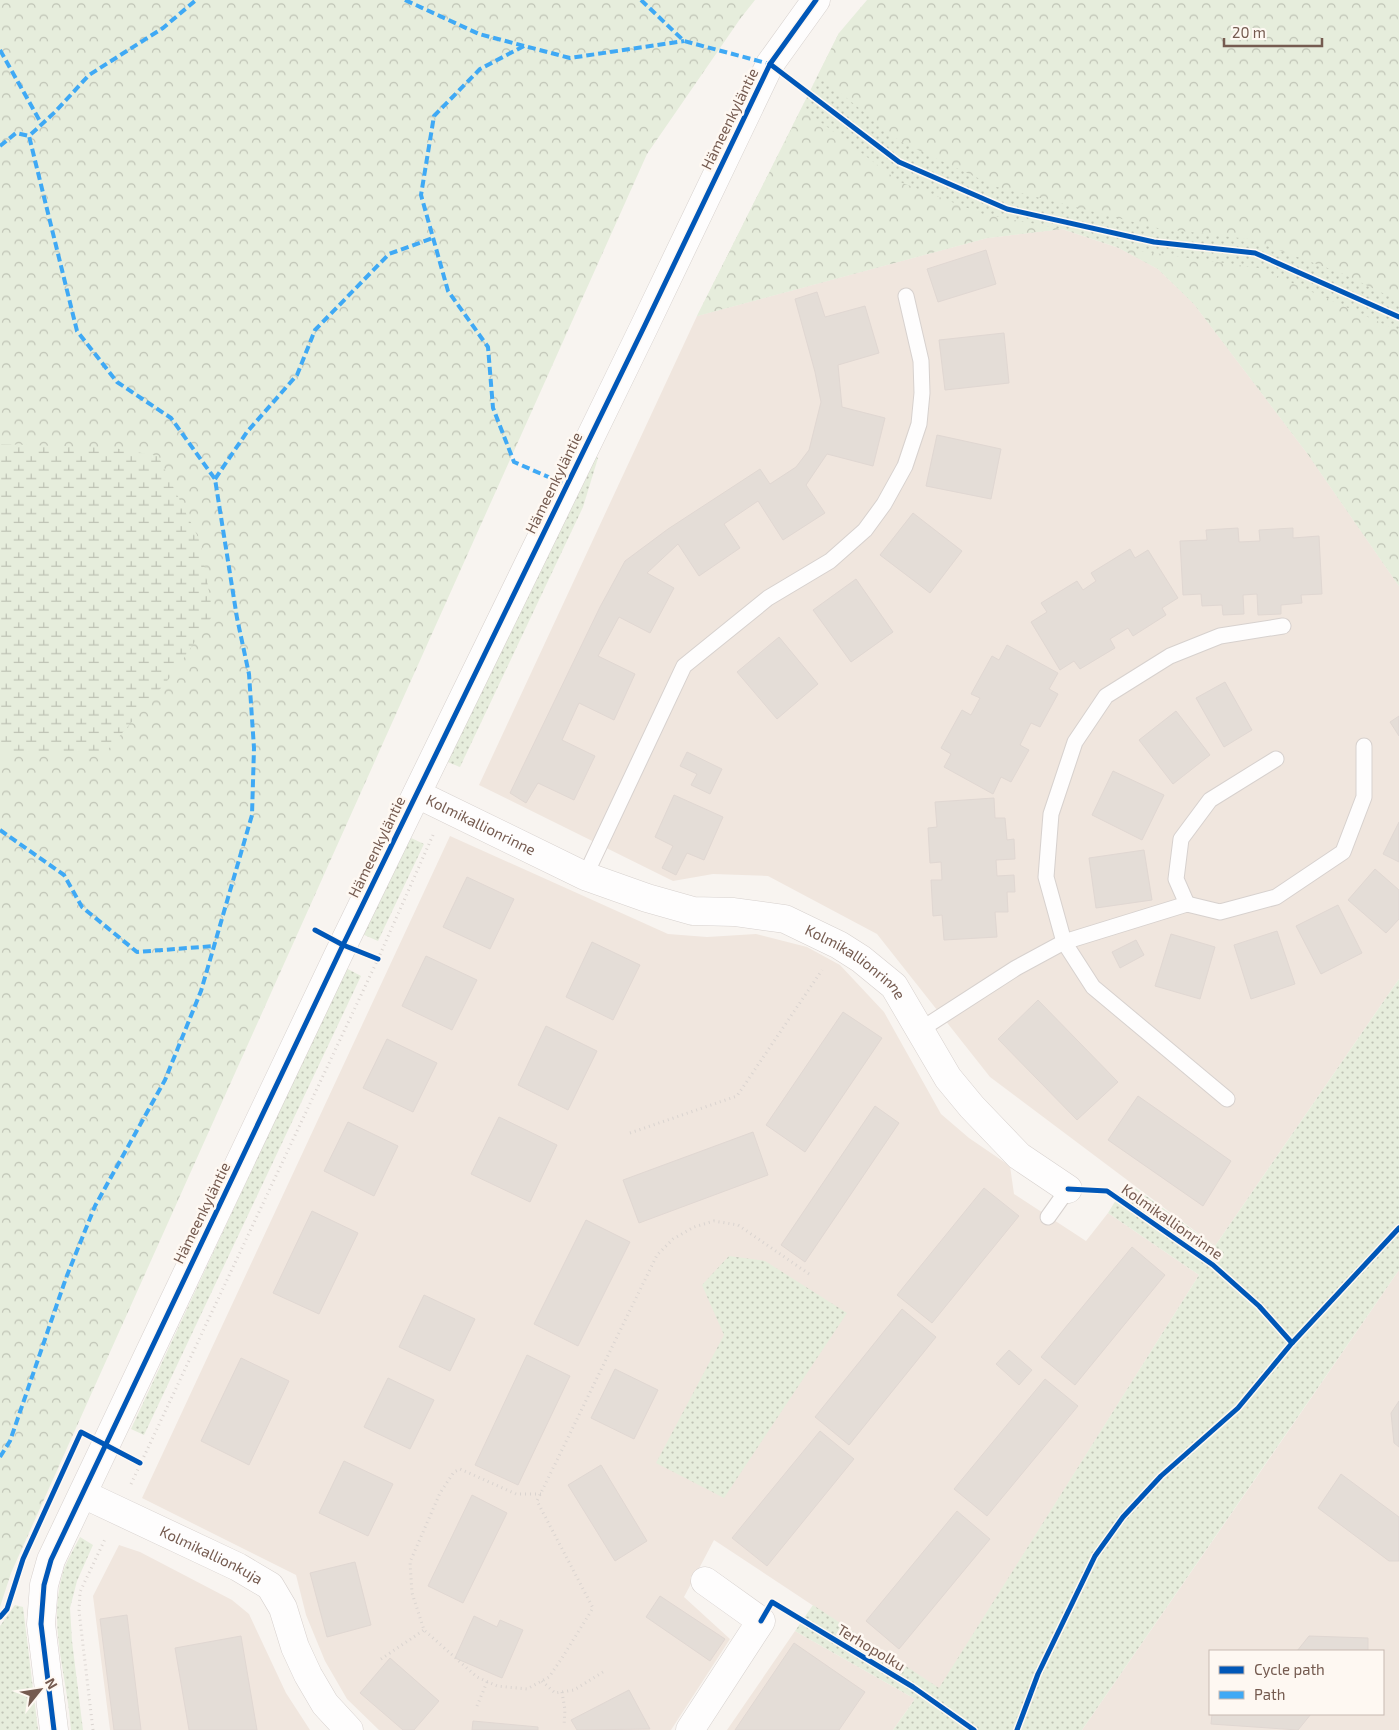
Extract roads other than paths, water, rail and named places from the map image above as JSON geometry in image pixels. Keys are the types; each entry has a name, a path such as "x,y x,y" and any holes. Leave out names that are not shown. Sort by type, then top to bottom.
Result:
{"street":[{"name":"Hämeenkyläntie","path":"54,1730 41,1624 44,1585 51,1560 84,1494 105,1445 343,944 770,64 816,0"},
{"name":"Kolmikallionrinne","path":"417,794 585,876 647,898 693,911 734,912 785,919 839,945 861,958 894,986 948,1078 972,1107 1019,1156 1068,1189"},
{"name":"Kolmikallionkuja","path":"84,1494 238,1567 270,1586 283,1608 295,1647 308,1675 325,1704 349,1730"},
{"path":"690,1730 761,1621 705,1581"}],"lane":[{"path":"585,876 684,666 768,598 830,561 865,530 888,497 905,466 919,424 922,393 922,361 906,296"},
{"path":"1227,1099 1092,987 1064,942 1046,876 1051,814 1075,742 1106,696 1170,656 1220,636 1283,626"},
{"path":"920,1030 1016,968 1064,942 1187,904 1220,912 1276,897 1343,852 1364,797 1364,746"},
{"path":"1187,904 1176,880 1181,839 1210,800 1276,759"},
{"path":"1048,1217 1068,1189"}]}
